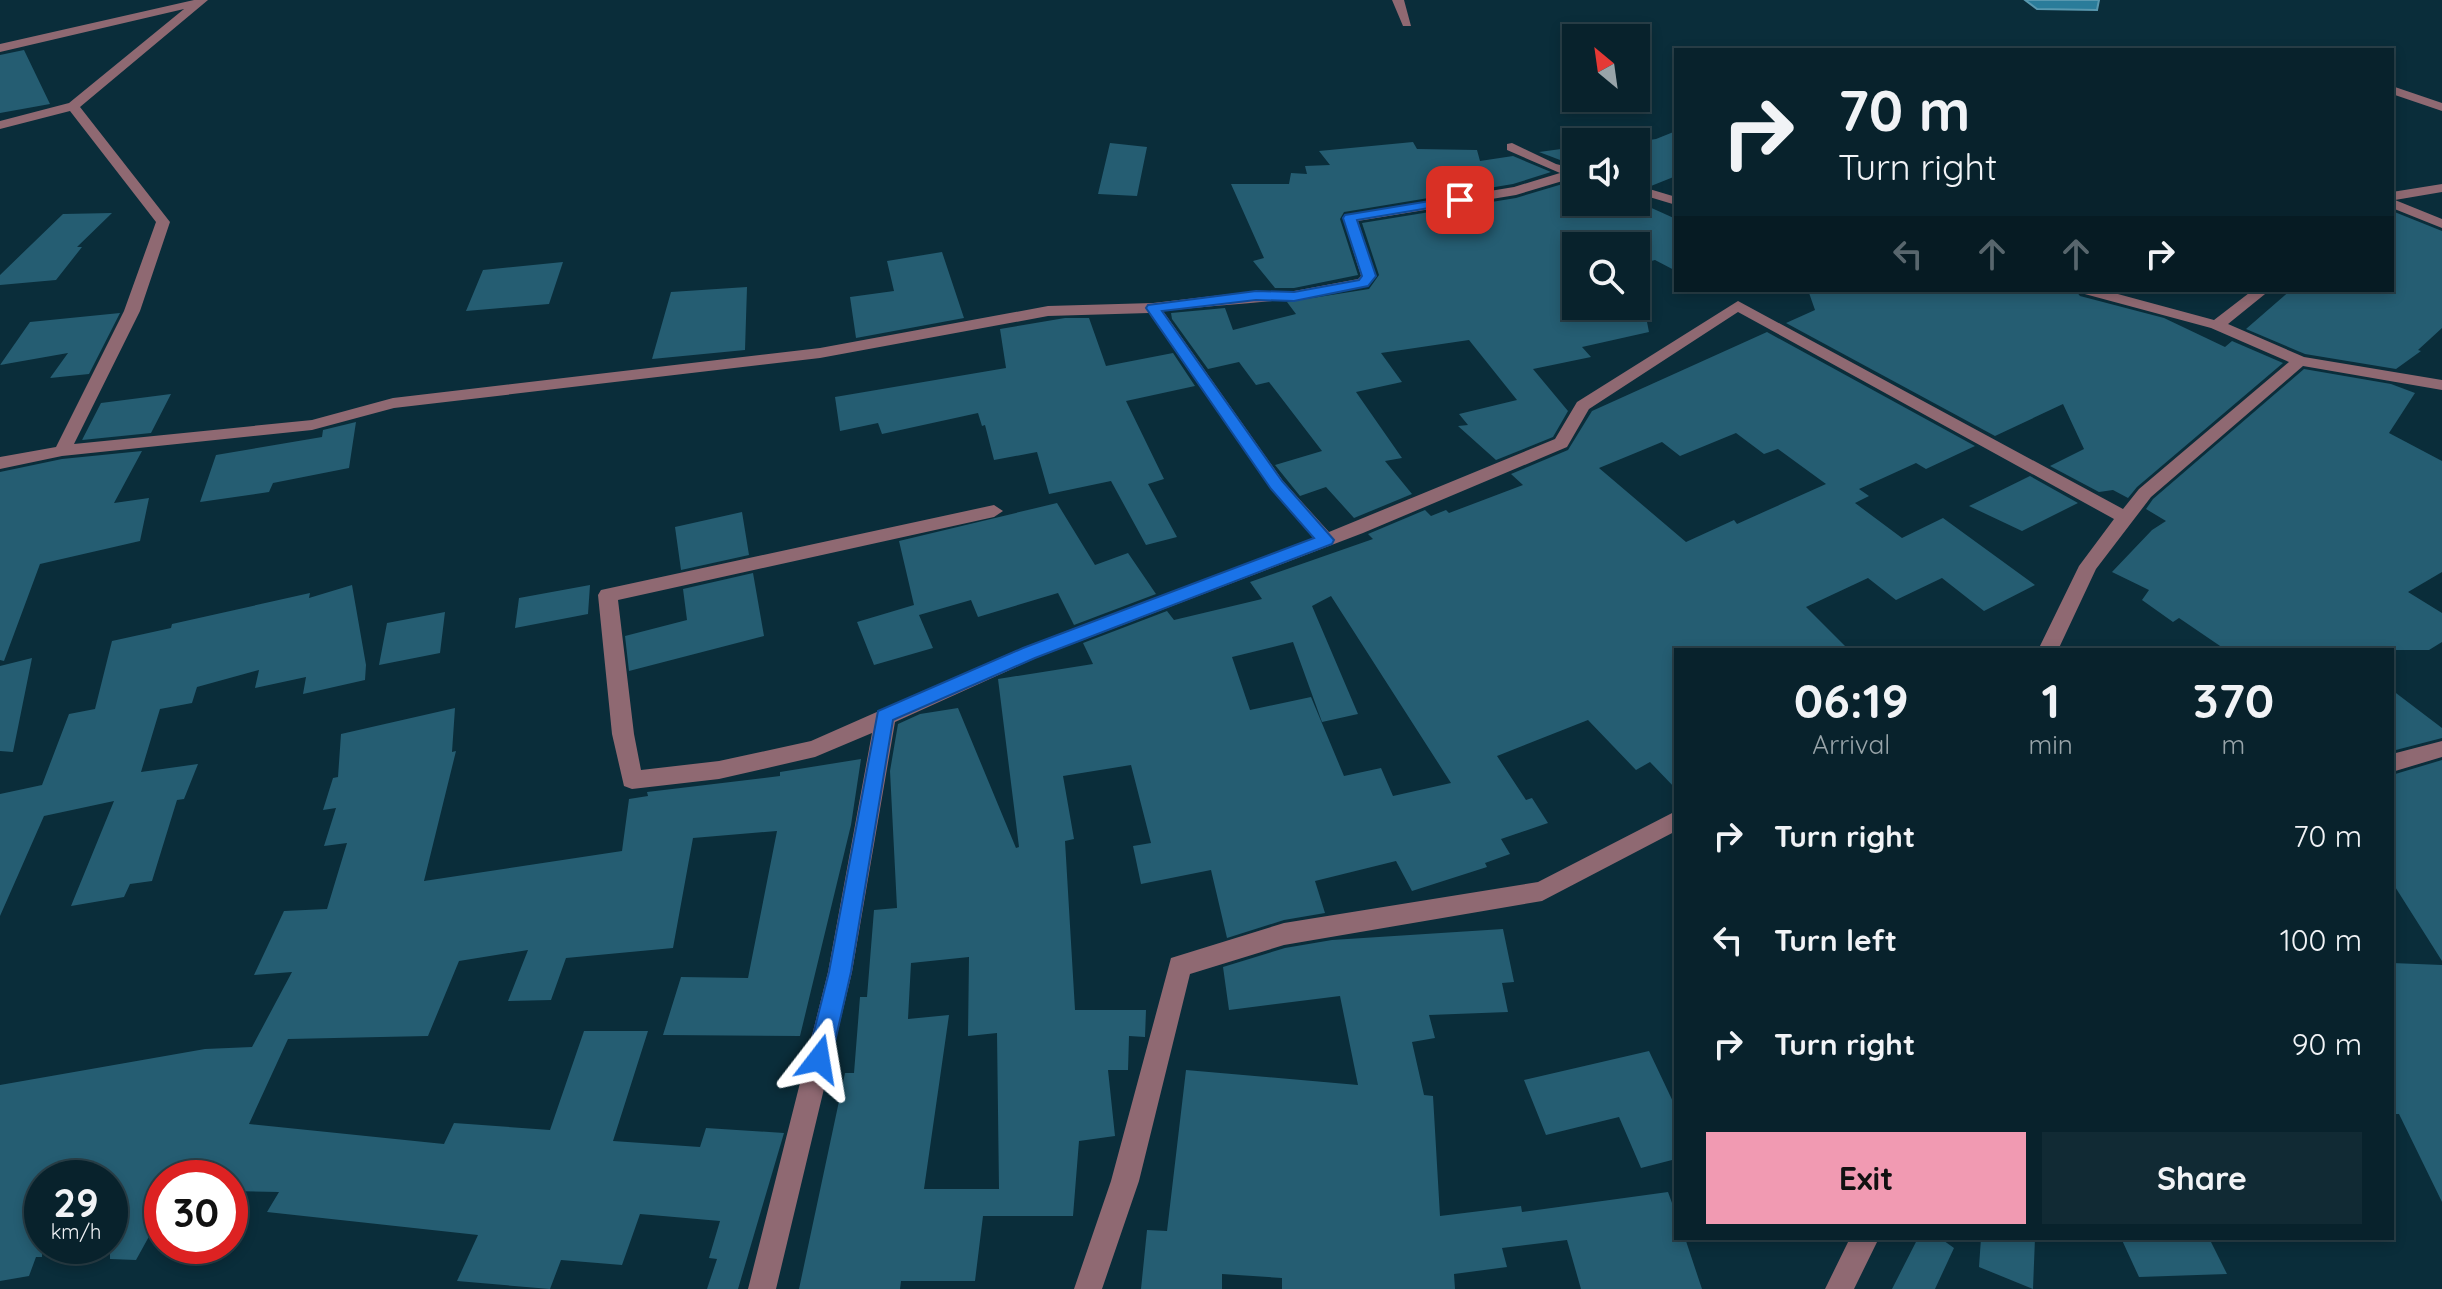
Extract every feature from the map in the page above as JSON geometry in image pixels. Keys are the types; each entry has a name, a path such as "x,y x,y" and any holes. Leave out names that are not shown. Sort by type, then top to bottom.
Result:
{"street":[{"path":"1398,0 1407,24"},
{"path":"0,48 202,1"},
{"path":"0,125 73,106 202,1"},
{"path":"2394,91 2442,107"},
{"path":"2416,98 2442,92"},
{"path":"62,451 116,349 149,272 163,222 73,106"},
{"path":"1512,147 1562,170"},
{"path":"0,463 62,451 312,425 393,403 820,353 1048,311 1153,308 1256,296 1294,296 1363,283 1369,276 1350,218 1516,191 1562,178"},
{"path":"2394,196 2442,188"},
{"path":"1650,193 1674,200"},
{"path":"2394,204 2442,224"},
{"path":"2099,292 2217,325 2300,361 2442,385"},
{"path":"2217,325 2253,292"},
{"path":"994,511 608,595 623,734 632,780 719,770 815,749 1029,653 1326,540 1561,443 1583,406 1738,306 2126,518"},
{"path":"1153,308 1267,473 1305,520 1326,540"},
{"path":"2049,648 2088,566 2145,493 2300,361"},
{"path":"762,1289 840,972 885,716"},
{"path":"2394,762 2442,749"},
{"path":"1088,1289 1125,1181 1180,966 1284,934 1542,891 1674,821"},
{"path":"1839,1289 1864,1240"}],"water":[{"path":"2025,0 2099,0 2097,10 2037,9"}],"building":[{"path":"24,50 50,104 0,113 0,55"},
{"path":"1674,132 1674,177 1651,186 1650,186 1650,140"},
{"path":"1413,142 1417,149 1477,150 1480,161 1513,156 1551,172 1513,184 1344,212 1340,219 1358,275 1294,288 1275,288 1253,261 1264,258 1231,184 1289,184 1291,173 1307,174 1305,166 1330,165 1319,151"},
{"path":"1110,143 1147,147 1137,196 1098,194"},
{"path":"1562,149 1562,161 1539,152"},
{"path":"1562,184 1562,216 1650,216 1650,207 1674,218 1674,270 1655,260 1650,261 1650,232 1562,232 1562,320 1647,320 1649,332 1582,347 1591,357 1533,369 1568,411 1553,437 1496,460 1458,426 1468,425 1459,414 1517,400 1469,340 1381,353 1402,382 1356,392 1402,458 1385,461 1412,494 1354,518 1326,487 1300,496 1275,465 1322,451 1269,382 1256,385 1239,362 1208,369 1172,319 1171,313 1225,308 1233,330 1296,314 1287,302 1369,289 1379,275 1362,223 1516,198"},
{"path":"2394,212 2442,231 2442,328 2418,350 2421,351 2396,369 2305,354 2246,329 2289,292 2394,292"},
{"path":"112,213 77,247 82,247 56,280 0,285 0,275 63,214"},
{"path":"942,252 964,318 856,338 850,297 894,291 887,261"},
{"path":"563,262 549,304 466,311 483,270"},
{"path":"747,287 745,350 652,359 671,292"},
{"path":"1809,292 2077,292 2080,296 2164,318 2225,347 2232,341 2283,363 2128,498 2113,490 2099,492 2050,466 2084,449 2063,404 1995,436 1786,323 1815,310"},
{"path":"120,313 89,374 50,378 68,353 0,365 30,322"},
{"path":"1065,318 1089,318 1106,366 1173,353 1195,386 1126,401 1164,479 1148,484 1177,537 1146,545 1111,481 1049,494 1037,452 994,460 985,425 982,426 978,413 882,434 878,423 840,431 835,397 1006,368 1000,329"},
{"path":"1767,332 1975,446 1926,469 1916,463 1859,489 1869,496 1855,503 1902,538 1943,518 2035,585 1984,611 1942,578 1896,600 1868,578 1806,607 1847,648 1674,648 1674,787 1650,762 1636,770 1588,720 1497,756 1526,800 1532,798 1548,823 1501,839 1510,854 1485,863 1487,867 1412,891 1396,861 1315,881 1325,913 1284,920 1227,938 1211,870 1141,884 1133,846 1151,843 1131,765 1063,776 1074,839 1065,841 1075,1010 1146,1010 1145,1037 1129,1036 1128,1070 1108,1070 1115,1136 1079,1141 1073,1216 983,1216 975,1281 901,1281 900,1289 799,1289 845,1073 854,1073 860,997 867,997 874,910 897,908 890,771 898,724 920,714 958,708 1016,848 1019,847 998,679 1093,664 1083,643 1167,611 1174,620 1262,599 1250,582 1373,539 1368,534 1425,510 1431,516 1446,510 1449,513 1523,485 1511,474 1568,450 1592,411","holes":["1736,433 1764,454 1778,449 1826,484 1737,524 1734,520 1686,542 1599,468 1662,442 1680,456","1331,596 1451,783 1393,796 1381,768 1344,776 1311,697 1250,710 1232,657 1293,642 1322,722 1358,714 1312,606","969,957 968,1036 997,1033 999,1189 924,1189 949,1015 908,1019 911,963"]},
{"path":"2304,369 2391,384 2415,393 2389,433 2442,461 2442,572 2408,592 2442,613 2442,642 2429,650 2223,648 2179,618 2173,622 2142,600 2149,590 2112,572 2152,530 2166,521 2146,509 2153,499"},
{"path":"171,394 151,433 82,440 101,403"},
{"path":"356,422 349,468 273,483 269,492 200,502 216,455 322,437 323,430"},
{"path":"142,451 114,503 149,498 140,541 40,564 4,661 0,660 0,472 62,459"},
{"path":"2030,476 2078,503 2022,531 1969,506"},
{"path":"1057,503 1095,565 1128,553 1156,594 1074,625 1058,593 978,617 971,600 919,615 933,648 874,665 857,622 914,605 899,541"},
{"path":"742,512 749,555 681,570 675,527"},
{"path":"753,573 764,636 629,671 625,636 687,620 683,589"},
{"path":"352,585 366,665 365,680 303,694 306,677 255,688 259,670 197,687 192,703 160,709 141,772 198,764 184,799 177,800 152,881 130,884 124,897 71,906 114,801 44,816 0,916 0,794 42,785 69,714 95,709 112,641 171,628 172,624 310,593 309,598"},
{"path":"590,585 588,614 515,628 519,598"},
{"path":"445,612 440,653 379,665 387,623"},
{"path":"32,658 13,752 0,751 0,666"},
{"path":"2394,692 2442,728 2442,738 2394,750"},
{"path":"455,708 452,752 456,751 424,881 622,851 629,799 648,796 647,792 780,776 780,772 861,759 851,825 800,1036 663,1035 681,977 748,978 777,831 693,838 673,948 566,958 551,1000 508,1001 528,950 459,961 428,1036 288,1039 249,1124 444,1144 454,1123 550,1130 584,1031 648,1031 613,1141 700,1147 706,1128 784,1133 738,1289 707,1289 717,1259 709,1258 720,1221 640,1214 622,1265 561,1260 550,1289 457,1281 478,1235 267,1212 279,1192 248,1191 248,1160 144,1160 144,1246 136,1260 128,1260 128,1160 24,1160 24,1264 33,1264 29,1276 0,1281 0,1085 205,1049 252,1047 292,972 254,975 284,911 327,909 347,843 324,846 336,808 323,810 333,778 338,777 341,734"},
{"path":"2442,760 2442,961 2394,885 2394,774"},
{"path":"1503,929 1514,982 1502,983 1508,1012 1429,1015 1435,1038 1412,1042 1424,1095 1433,1096 1440,1216 1521,1206 1522,1212 1668,1192 1674,1208 1674,1240 1686,1240 1702,1289 1581,1289 1567,1240 1502,1248 1507,1267 1454,1274 1455,1289 1282,1289 1282,1278 1222,1274 1222,1289 1141,1289 1147,1230 1167,1231 1186,1070 1358,1085 1340,996 1229,1010 1223,967 1285,948 1332,940"},
{"path":"2394,963 2442,965 2442,1202 2399,1114 2394,1114"},
{"path":"1649,1051 1674,1104 1674,1160 1641,1168 1619,1117 1546,1135 1524,1080"},
{"path":"1917,1240 1943,1240 1954,1248 1935,1289 1892,1289"},
{"path":"1981,1240 2035,1240 2033,1289 1979,1267"},
{"path":"2122,1240 2210,1240 2227,1274 2139,1277"}],"route":[{"path":"819,1059 840,972 885,716 1029,653 1326,540 1305,520 1230,422 1153,308 1256,296 1294,296 1363,283 1369,276 1350,218 1460,200"}]}
